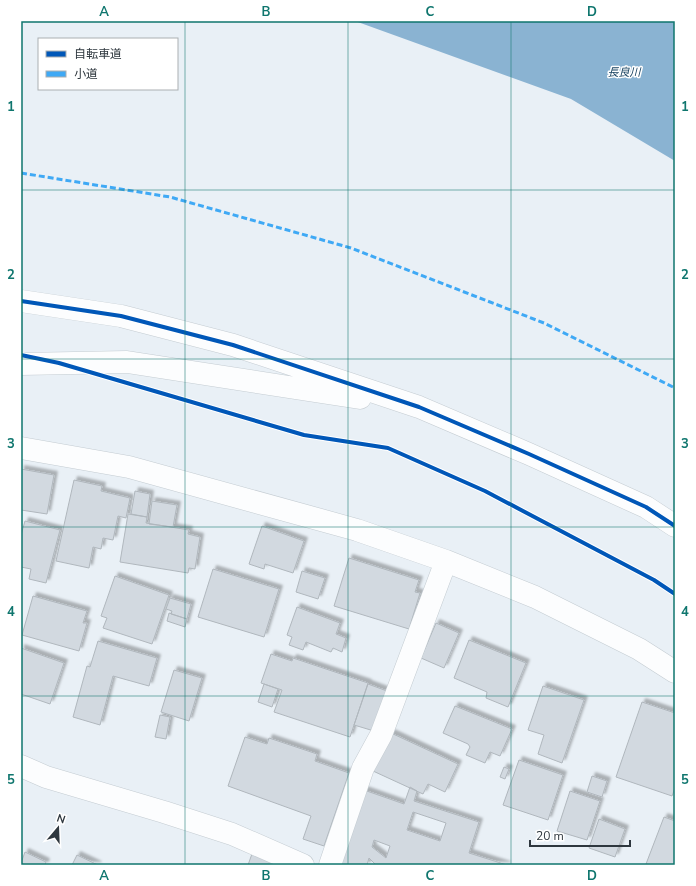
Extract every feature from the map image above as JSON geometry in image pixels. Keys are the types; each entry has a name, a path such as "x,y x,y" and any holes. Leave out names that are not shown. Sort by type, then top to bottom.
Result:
{"street":[{"path":"21,301 122,316 233,345 419,407 529,454 646,507 675,526"},
{"path":"21,364 127,362 419,407"},
{"path":"21,448 129,467 357,530 446,561 535,597 639,649 675,672"},
{"path":"330,865 363,768 381,736 446,561"},
{"path":"21,766 46,777 232,834 302,865"}],"water":[{"name":"長良川","path":"355,21 675,21 675,161 571,99"}],"building":[{"path":"21,469 54,475 47,514 21,510"},
{"path":"74,480 102,486 101,491 130,498 126,518 118,516 113,540 103,538 101,549 93,547 89,568 56,561"},
{"path":"135,491 150,494 147,517 131,514"},
{"path":"152,501 177,505 173,527 149,524"},
{"path":"128,514 147,517 146,523 189,530 188,534 200,537 195,569 189,568 188,573 120,562"},
{"path":"25,521 60,530 46,583 29,579 31,569 21,567 21,535"},
{"path":"262,526 304,541 293,573 265,564 264,569 249,564"},
{"path":"349,558 419,580 415,592 420,593 409,629 334,606"},
{"path":"213,569 279,589 264,637 198,617"},
{"path":"302,571 325,578 318,599 296,592"},
{"path":"115,576 169,595 152,644 103,628 107,618 101,616"},
{"path":"33,596 87,611 83,623 87,623 79,651 22,635"},
{"path":"170,598 191,604 187,619 171,614 172,611 166,609"},
{"path":"297,607 340,623 336,634 346,638 342,652 333,648 331,652 306,642 303,650 289,645 292,637 287,635"},
{"path":"169,613 187,619 185,627 167,621"},
{"path":"436,623 459,633 444,668 421,658"},
{"path":"469,640 526,663 508,707 486,698 487,692 454,678"},
{"path":"98,641 157,658 149,686 113,676 100,725 73,717 87,666 90,667"},
{"path":"21,648 64,663 50,704 21,694"},
{"path":"271,654 292,661 293,658 368,683 350,737 274,712 282,690 261,683"},
{"path":"174,670 202,678 189,721 161,712"},
{"path":"264,684 278,689 272,707 258,702"},
{"path":"368,684 387,691 374,731 354,725"},
{"path":"543,686 584,700 562,763 538,754 544,735 528,730"},
{"path":"642,702 675,713 675,788 672,796 616,777"},
{"path":"455,706 512,729 500,756 490,752 485,763 466,755 470,747 468,744 443,733"},
{"path":"160,715 170,717 166,739 155,737"},
{"path":"391,733 458,764 445,792 428,784 423,794 373,771"},
{"path":"245,737 267,744 269,738 317,754 315,761 349,773 324,846 303,839 311,816 228,786"},
{"path":"519,760 563,775 548,820 503,805"},
{"path":"504,767 509,769 505,779 500,777"},
{"path":"592,776 607,781 602,797 587,792"},
{"path":"410,787 417,791 414,801 479,822 469,853 507,865 376,865 369,858 367,865 340,865 364,790 404,804","holes":["413,812 446,823 440,841 407,830","374,840 390,846 386,858 372,847"]},
{"path":"570,791 600,801 587,840 557,831"},
{"path":"664,817 675,821 675,865 646,864"},
{"path":"599,819 625,829 615,857 589,848"},
{"path":"253,851 286,865 248,865"},
{"path":"25,852 46,862 45,865 25,865 21,863"},
{"path":"77,855 98,865 72,865"}],"marked path":[{"path":"21,173 170,197 351,248 544,323 675,388"}],"cycle path":[{"path":"21,301 121,316 233,345 419,407 529,454 646,507 675,526"},
{"path":"21,355 59,363 304,435 388,448 485,491 654,580 675,594"}]}
